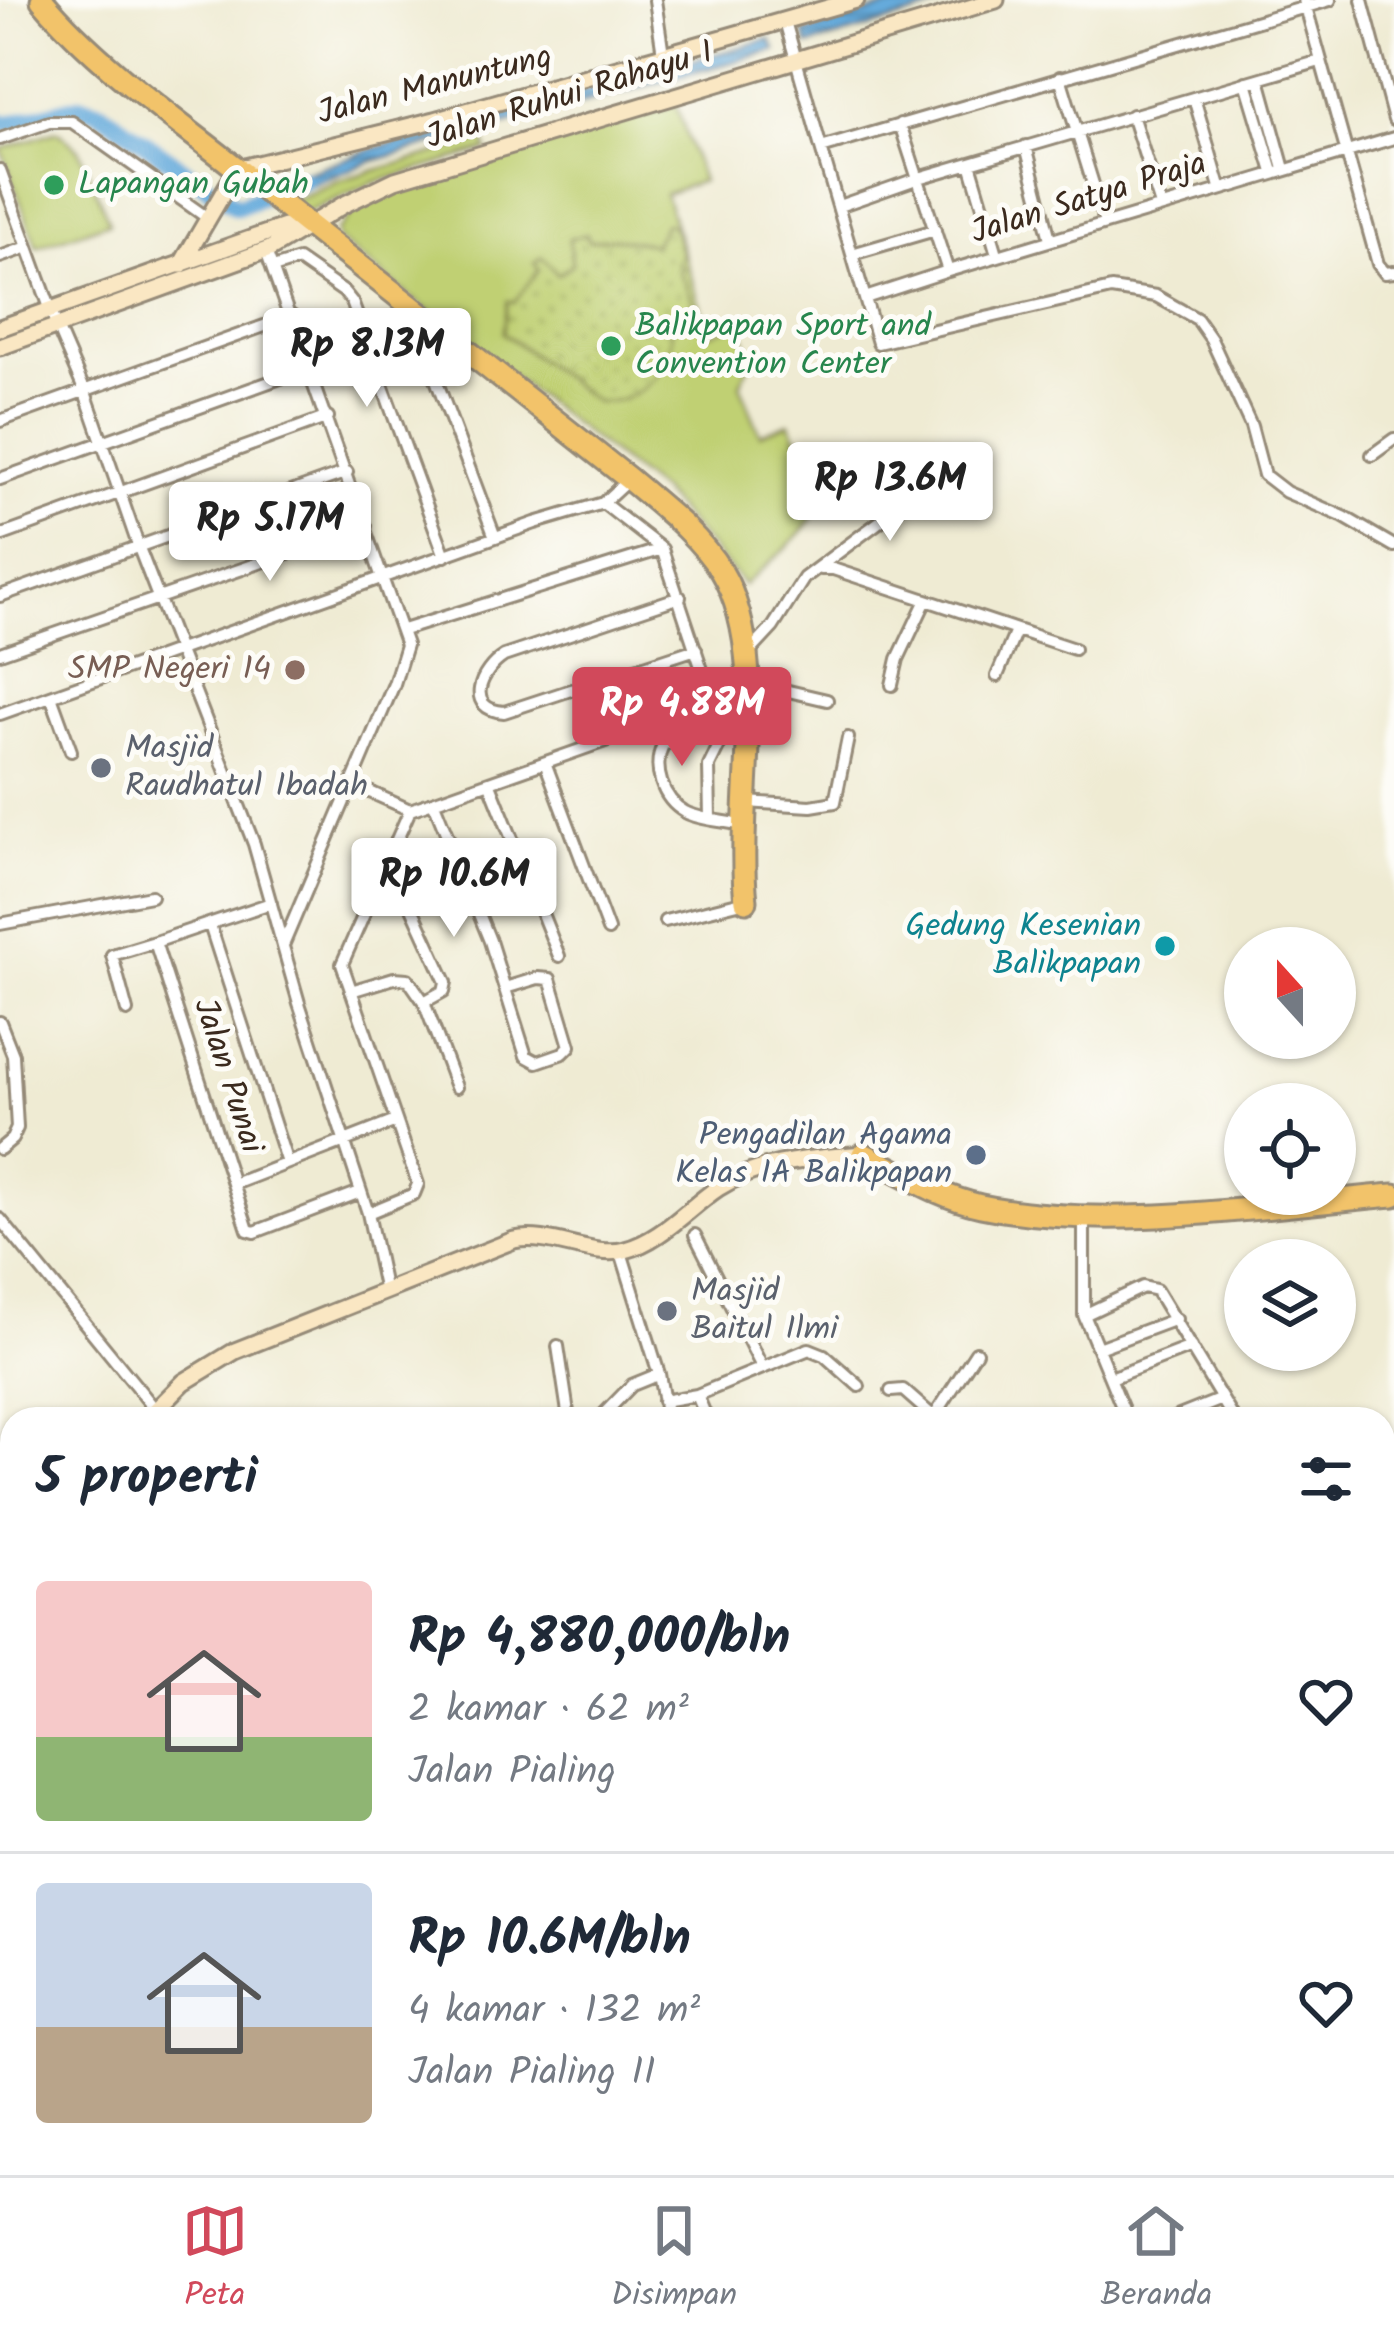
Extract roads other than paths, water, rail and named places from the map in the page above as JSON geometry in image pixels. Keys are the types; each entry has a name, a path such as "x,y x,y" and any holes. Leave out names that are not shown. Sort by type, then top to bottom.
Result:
{"highway":[{"path":"41,0 233,175 256,184 680,521 720,570 740,616 747,655 742,709 746,901"},
{"path":"863,1154 917,1182 978,1205 1084,1216 1169,1214 1394,1195"}],"street":[{"path":"655,0 663,54"},
{"name":"Jalan Manuntung","path":"233,175 663,54 787,26 856,0"},
{"name":"Jalan Ruhui Rahayu I","path":"0,347 266,251 355,198 395,181 796,54 996,0"},
{"path":"821,148 1330,0"},
{"path":"1362,0 1394,120"},
{"path":"1305,4 1381,270 1394,272"},
{"path":"787,26 878,344 1111,289 1132,290 1175,304 1197,319 1211,339 1251,426 1264,475 1286,492 1394,546"},
{"path":"839,206 919,178 1320,61"},
{"path":"1060,77 1105,223"},
{"path":"1253,81 1279,170"},
{"path":"1193,98 1220,187"},
{"path":"1132,116 1161,206"},
{"path":"0,139 49,122 72,122 212,214"},
{"name":"Jalan Satya Praja","path":"900,124 948,271 1394,138"},
{"path":"1026,146 1050,239"},
{"path":"970,163 998,254"},
{"path":"0,170 4,196 86,392 139,548 254,844 368,1213 385,1292"},
{"path":"181,265 233,175"},
{"path":"0,328 284,227 308,227"},
{"path":"853,254 935,230"},
{"path":"0,257 28,247"},
{"path":"266,251 386,578 403,630 405,657 283,946"},
{"path":"273,268 298,260 344,292 445,556"},
{"path":"866,298 948,271"},
{"path":"0,421 292,316"},
{"path":"362,329 392,328 424,354 495,537"},
{"path":"0,478 310,367"},
{"path":"0,536 328,417"},
{"path":"1372,455 1394,440"},
{"path":"0,596 347,472"},
{"path":"0,714 603,503 629,479"},
{"path":"747,655 804,578 930,484"},
{"path":"603,503 662,550 713,703"},
{"path":"0,653 366,526"},
{"path":"403,630 662,550"},
{"path":"821,569 833,569 1074,649"},
{"path":"680,598 504,656 482,676 481,700 488,708 504,712 696,649"},
{"path":"892,685 898,658 926,600"},
{"path":"997,676 1016,632"},
{"path":"51,696 71,752"},
{"path":"352,784 410,810 713,703 742,709 827,700"},
{"path":"710,818 709,766 742,709"},
{"path":"742,709 663,746 657,757 663,787 686,813 742,825"},
{"path":"743,801 811,806 835,802 848,738"},
{"path":"546,765 608,930"},
{"path":"490,784 559,956"},
{"path":"434,803 526,1056 531,1061 563,1053 569,1046 553,984 538,978 505,988"},
{"path":"368,1213 414,1195 416,1189 342,964 410,810"},
{"path":"390,860 446,982 444,991 424,1002"},
{"path":"0,924 151,896"},
{"path":"665,921 746,901"},
{"path":"127,1011 112,956 271,903"},
{"path":"210,925 287,1163"},
{"name":"Jalan Punai","path":"155,942 250,1232 360,1192"},
{"path":"352,991 402,977 408,980 424,1002 456,1087"},
{"path":"0,1022 14,1062 17,1128 0,1149"},
{"path":"234,1184 396,1121"},
{"path":"158,1407 184,1382 223,1357 525,1238 621,1252 662,1232 716,1190 752,1171 863,1154"},
{"path":"1084,1216 1084,1316 1122,1407"},
{"path":"0,1219 146,1407"},
{"path":"695,1235 761,1366"},
{"path":"621,1252 665,1407"},
{"path":"1084,1316 1150,1287 1176,1319 1227,1407"},
{"path":"1098,1348 1176,1319"},
{"path":"558,1346 567,1407"},
{"path":"1111,1378 1191,1347"},
{"path":"663,1401 697,1395 809,1348 840,1366 859,1387"},
{"path":"942,1407 976,1352"},
{"path":"611,1407 632,1385 659,1374"},
{"path":"891,1391 904,1390 923,1407"},
{"path":"697,1395 702,1407"},
{"path":"1202,1407 1222,1399"}],"water":[{"path":"911,0 964,0 808,46 804,33"},
{"path":"770,39 776,50 373,161 306,186 302,174 376,148"}],"waterway":[{"path":"0,123 79,106 99,111 237,207 304,180"}],"place":[{"name":"Lapangan Gubah","path":"54,185"},
{"name":"Balikpapan Sport and Convention Center","path":"611,346"},
{"name":"SMP Negeri 14","path":"295,670"},
{"name":"Masjid Raudhatul Ibadah","path":"101,768"},
{"name":"Gedung Kesenian Balikpapan","path":"1165,946"},
{"name":"Pengadilan Agama Kelas IA Balikpapan","path":"976,1155"},
{"name":"Masjid Baitul Ilmi","path":"667,1311"}]}
